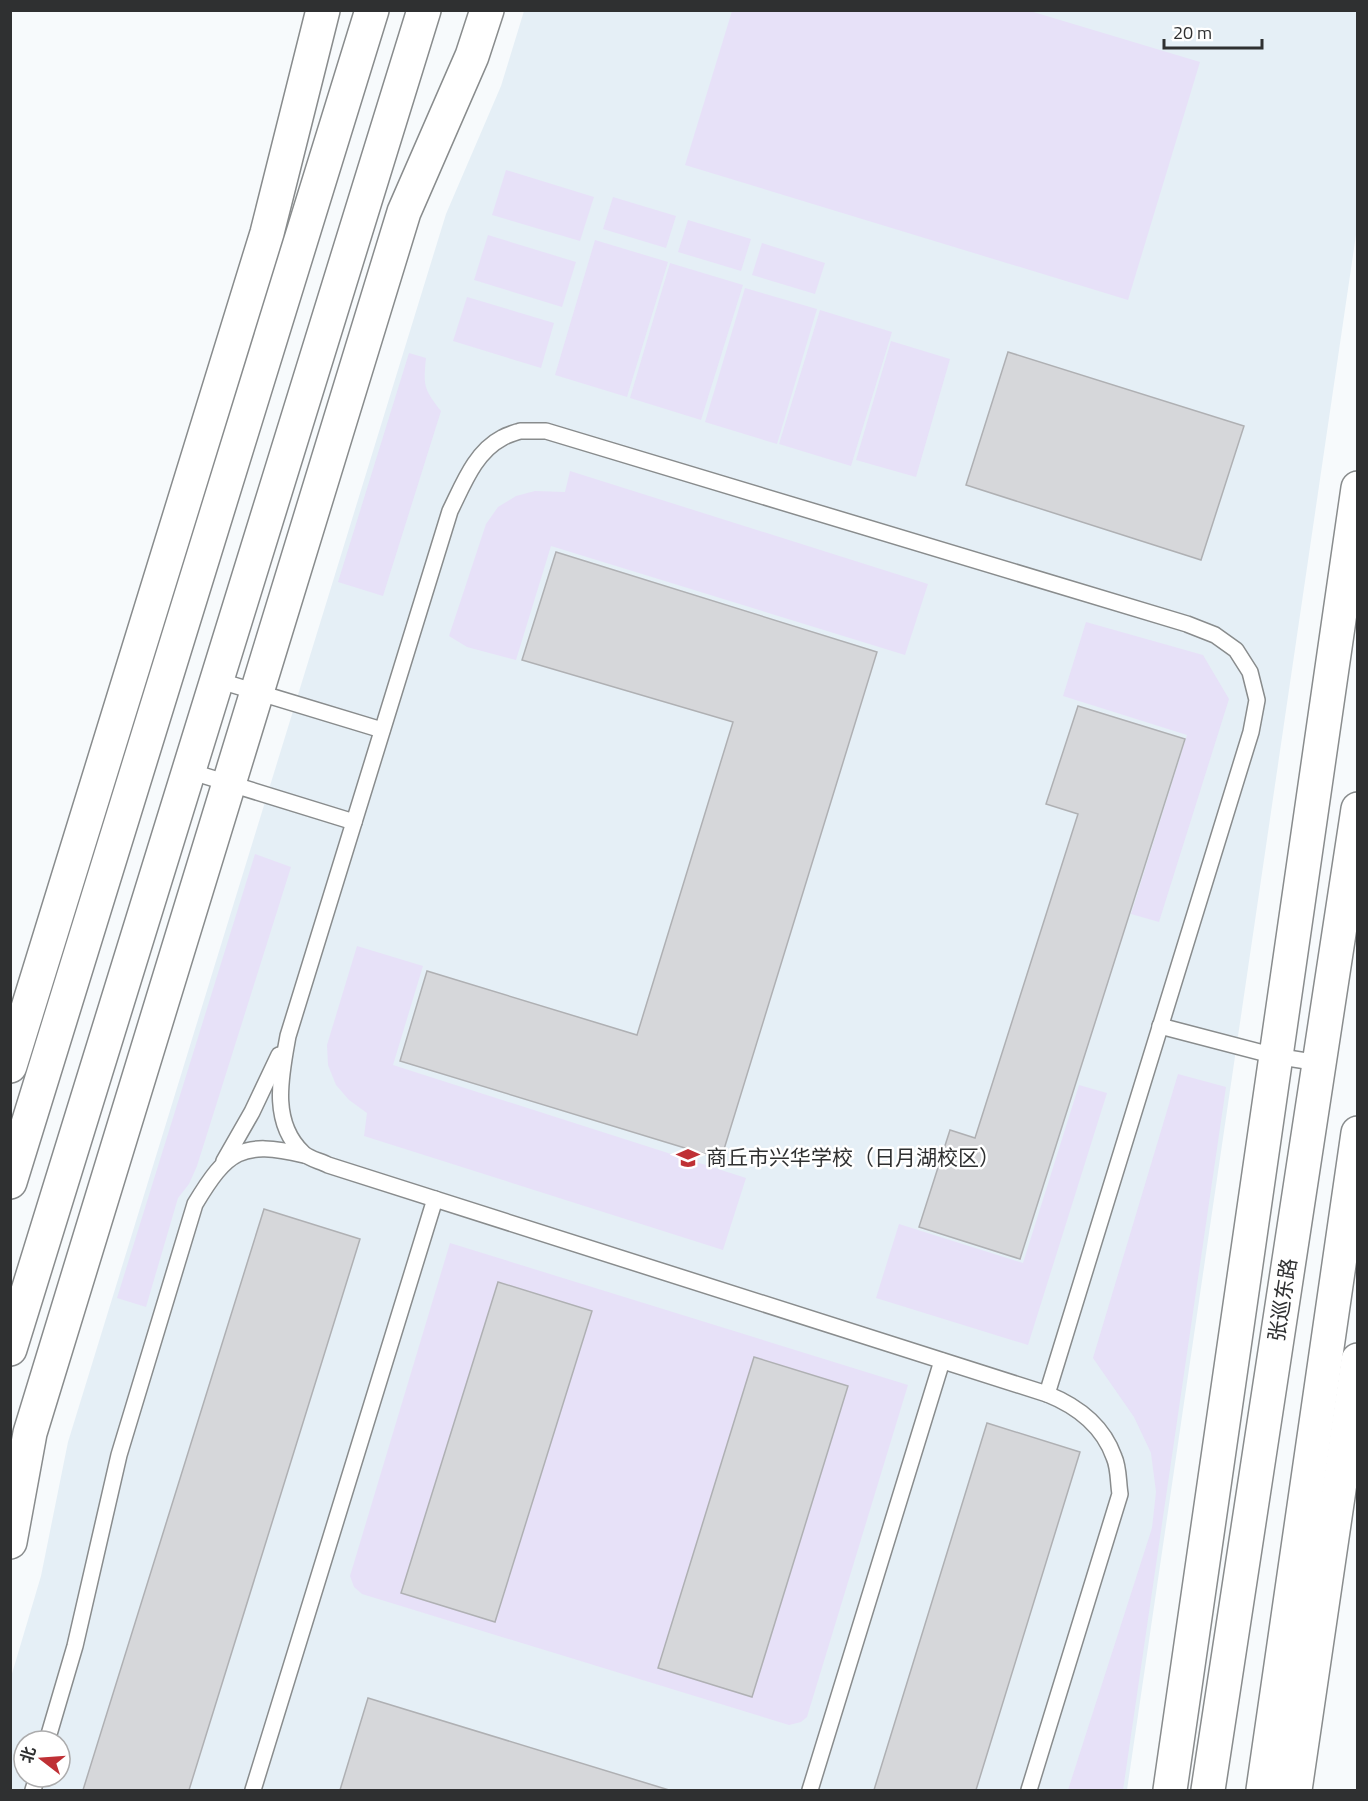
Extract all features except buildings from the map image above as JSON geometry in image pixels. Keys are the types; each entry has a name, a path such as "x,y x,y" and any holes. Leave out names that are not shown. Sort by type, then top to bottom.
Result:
{"main road":[{"path":"10,1066 267,233 323,10"},
{"path":"10,1182 372,10"},
{"path":"10,1349 424,10"},
{"path":"10,1542 30,1433 404,212 472,56 487,10"},
{"path":"1170,1791 1358,488"},
{"name":"张巡东路","path":"1208,1791 1358,809"},
{"path":"1263,1791 1358,1133"},
{"path":"1294,1791 1358,1360"}],"lane":[{"path":"220,1167 262,1094 288,1036 450,511 467,476 483,453 502,438 520,431 546,430 1187,624 1215,635 1236,650 1250,672 1257,700 1251,732 1047,1394"},
{"path":"217,680 382,730"},
{"path":"189,771 354,822"},
{"path":"1160,1026 1275,1056 1319,1063"},
{"path":"288,1036 280,1090 281,1112 287,1133 304,1155"},
{"path":"51,1729 75,1646 119,1455 195,1204 209,1180 229,1158 246,1150 265,1148 304,1155 328,1165 1047,1394 1084,1414 1102,1434 1115,1458 1120,1494 1029,1791"},
{"path":"253,1791 435,1199"},
{"path":"810,1791 942,1361"}],"shaded area":[{"name":"商丘市兴华学校（日月湖校区）","path":"524,11 1357,11 1357,228 1127,1790 11,1790 11,1677 41,1576 68,1442 446,214 501,86"},
{"path":"732,11 1030,11 1200,62 1128,300 685,165"},
{"path":"506,170 594,197 580,241 492,215"},
{"path":"613,197 676,216 666,248 603,229"},
{"path":"688,220 751,239 741,271 678,252"},
{"path":"488,235 576,262 562,307 474,280"},
{"path":"595,240 668,262 627,397 555,375"},
{"path":"762,243 825,263 815,294 752,275"},
{"path":"670,263 743,285 701,420 630,398"},
{"path":"745,288 817,309 777,444 705,422"},
{"path":"467,297 554,323 541,368 453,341"},
{"path":"820,310 892,332 851,466 779,444"},
{"path":"891,341 950,359 916,477 856,460"},
{"path":"409,353 426,358 426,387 441,411 383,596 338,582"},
{"path":"570,471 928,584 905,655 551,546 516,660 467,647 449,636 486,524 498,507 516,496 535,491 565,492"},
{"path":"1086,622 1203,655 1229,699 1159,922 1131,914 1187,735 1063,696"},
{"path":"255,854 291,867 197,1166 189,1184 178,1198 146,1307 117,1298"},
{"path":"357,946 423,966 393,1065 746,1178 723,1250 364,1136 367,1113 349,1100 336,1085 328,1065 327,1045"},
{"path":"1178,1074 1226,1087 1123,1790 1068,1790 1152,1528 1156,1492 1151,1453 1134,1417 1093,1358"},
{"path":"1079,1085 1107,1093 1028,1345 876,1298 899,1224 1023,1263"},
{"path":"450,1243 908,1385 807,1717 801,1722 789,1725 362,1594 354,1587 350,1576"}],"place":[{"name":"商丘市兴华学校（日月湖校区）","path":"688,1158"}]}
